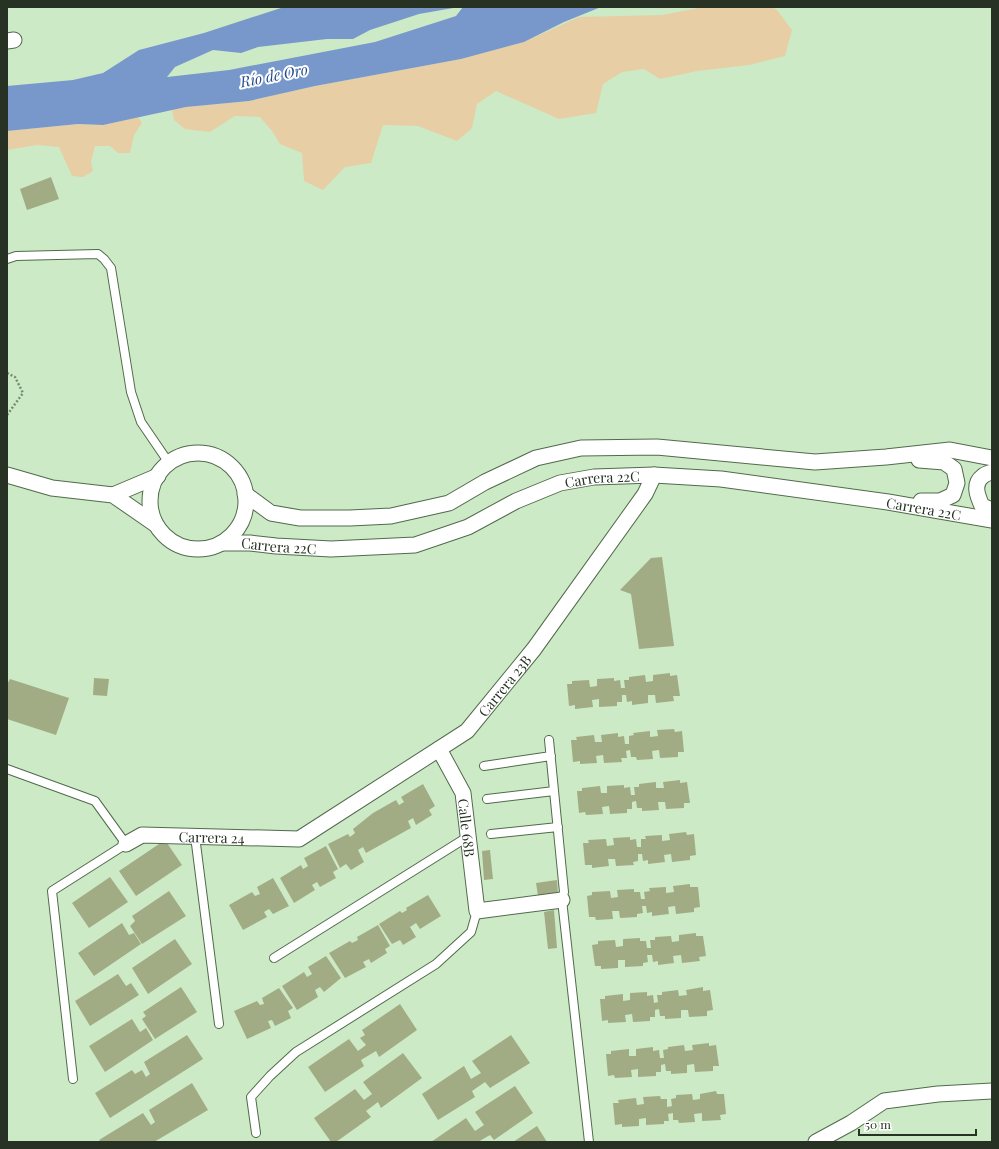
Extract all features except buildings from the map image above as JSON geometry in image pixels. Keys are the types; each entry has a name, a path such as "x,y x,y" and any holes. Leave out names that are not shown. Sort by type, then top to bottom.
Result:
{"street":[{"name":"Carrera 22C","path":"245,494 272,513 300,518 391,516 448,503 485,482 536,458 581,448 657,447 815,462 950,450 992,458"},
{"path":"7,475 52,488 113,495 155,524 177,545 200,550 211,548 222,543 231,536 241,522 246,505 245,494 242,483 236,472 228,464 208,454 196,453 185,455 174,460 165,467 153,486 150,497 151,509 155,524"},
{"path":"886,456 944,462 954,469 957,483 953,495 940,501 888,502"},
{"path":"992,472 982,476 977,484 977,494 982,506 992,510"},
{"name":"Carrera 22C","path":"222,543 250,543 331,549 415,545 468,527 516,501 560,483 594,477 654,475 721,479 888,502 992,520"},
{"name":"Carrera 23B","path":"299,839 466,731 534,649 645,494 654,475"},
{"path":"113,495 158,476"},
{"name":"Calle 68B","path":"439,749 463,793 477,911"},
{"name":"Carrera 24","path":"126,844 142,835 299,839"},
{"path":"477,911 562,900"},
{"path":"816,1142 851,1123 884,1101 938,1094 992,1091"}],"lane":[{"path":"7,259 16,256 98,254 104,259 111,268 131,392 141,422 169,464"},
{"path":"550,740 564,892 562,900 589,1142"},
{"path":"484,766 551,756"},
{"path":"7,769 95,801 126,844 52,891 73,1079"},
{"path":"487,800 554,791"},
{"path":"491,834 558,827"},
{"path":"195,836 219,1024"},
{"path":"274,958 469,836"},
{"path":"256,1133 251,1096 270,1076 296,1052 436,964 471,932 477,911"}],"path":[{"path":"7,373 15,377 23,393 7,415"}],"shaded area":[{"path":"704,7 772,7 777,10 792,30 785,56 749,65 697,71 660,79 644,69 622,72 603,84 596,113 559,119 496,91 477,104 472,128 457,141 418,126 383,125 371,163 345,167 323,190 304,181 302,153 280,144 272,131 260,117 235,116 210,132 185,129 174,120 172,110 186,107 249,101 315,86 461,59 524,42 579,17 662,15"},
{"path":"138,117 142,123 134,135 130,153 118,153 110,146 95,146 91,162 93,171 83,177 72,176 59,147 37,145 7,150 7,131 78,124 103,125"}],"water":[{"name":"Río de Oro","path":"284,7 459,7 419,14 370,30 353,39 327,39 258,47 241,53 213,50 175,67 167,77 229,70 375,42 456,16 463,7 601,7 564,22 524,42 461,59 315,86 249,101 186,107 103,125 78,124 7,131 7,86 73,80 103,73 139,50 204,33"}]}
